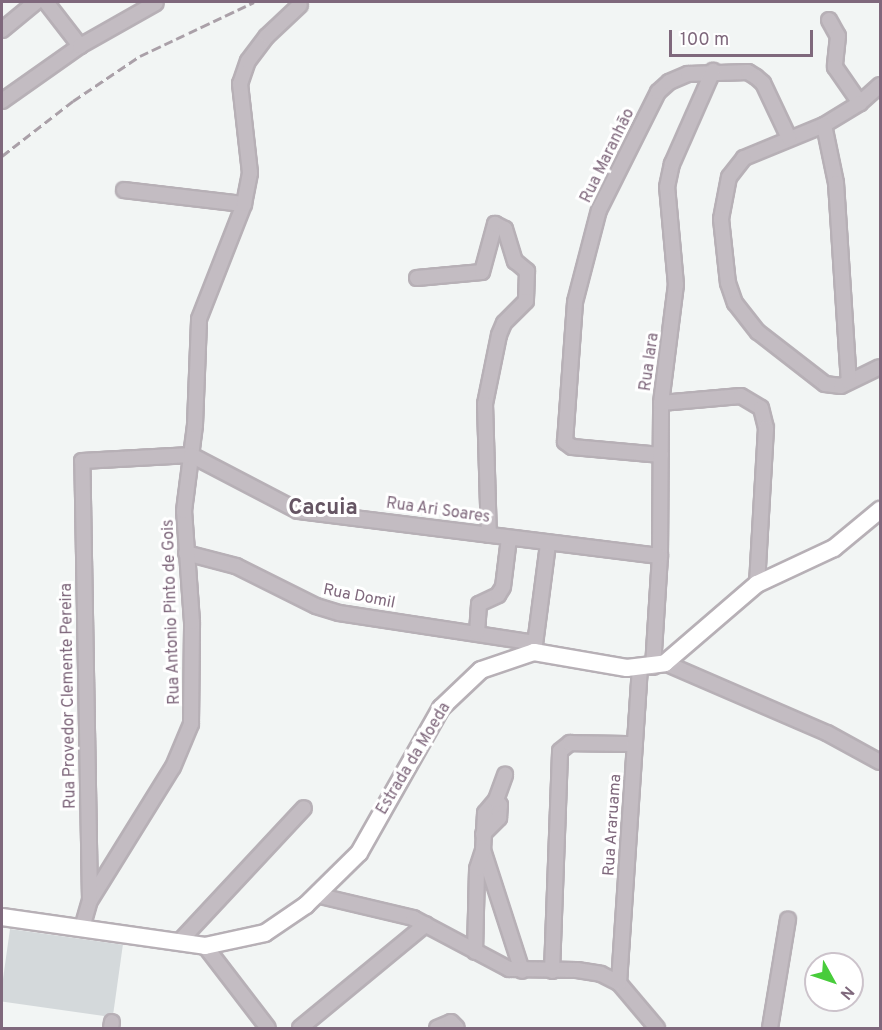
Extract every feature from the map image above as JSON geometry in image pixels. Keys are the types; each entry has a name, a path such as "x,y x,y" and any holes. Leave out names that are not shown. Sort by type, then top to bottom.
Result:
{"main road":[{"path":"534,647 653,666 757,584 834,548 880,510"},
{"name":"Estrada da Moeda","path":"205,946 265,933 316,895 359,853 441,708 481,670 534,647"},
{"path":"2,917 205,946"}],"street":[{"path":"2,30 36,2"},
{"path":"46,2 80,46"},
{"path":"2,101 80,46 157,2"},
{"name":"Rua Antonio Pinto de Gois","path":"90,900 173,767 191,724 193,670 184,512 191,456 199,319 244,204 250,165 240,84 248,61 260,45 300,5"},
{"path":"829,20 838,36 835,67 860,103"},
{"name":"Rua Maranhão","path":"661,455 572,447 565,442 575,302 599,210 658,92 669,82 688,74 713,71 748,72 756,76 763,83 789,138"},
{"name":"Rua Iara","path":"653,666 660,556 662,403 676,285 667,187 672,164 713,71"},
{"path":"880,85 860,103 824,125 752,152 729,177 721,219 728,283 745,319 773,345 825,384 849,382 880,367"},
{"path":"824,125 836,183 849,382"},
{"path":"124,190 244,204"},
{"path":"417,278 482,272 495,224 505,228 515,261 527,271 526,301 504,323 499,335 485,404 489,535"},
{"path":"662,403 741,396 761,408 766,428 757,584"},
{"name":"Rua Provedor Clemente Pereira","path":"82,928 90,900 81,463 191,456"},
{"name":"Rua Ari Soares","path":"191,456 298,511 548,544 660,556"},
{"path":"477,633 479,604 498,595 503,587 509,538"},
{"path":"534,647 548,544"},
{"name":"Rua Domil","path":"186,553 236,566 316,606 339,613 477,633 534,647"},
{"path":"653,666 827,733 880,762"},
{"name":"Rua Araruama","path":"619,984 634,744 653,666"},
{"path":"552,971 561,751 570,743 634,744"},
{"path":"474,952 477,869 483,850 485,813 496,800 505,775"},
{"path":"179,942 304,808"},
{"path":"483,850 522,971"},
{"path":"316,895 397,913 426,924 500,967 522,971 586,970 619,984 657,1029"},
{"path":"770,1029 788,919"},
{"path":"300,1029 426,924"},
{"path":"205,946 268,1029"},
{"path":"437,1029 448,1022 457,1028"}],"shaded area":[{"path":"10,929 123,945 113,1017 2,1002"}],"railway":[{"path":"2,156 73,101 140,56 254,2"}],"district":[{"name":"Cacuia","path":"323,509"}]}
